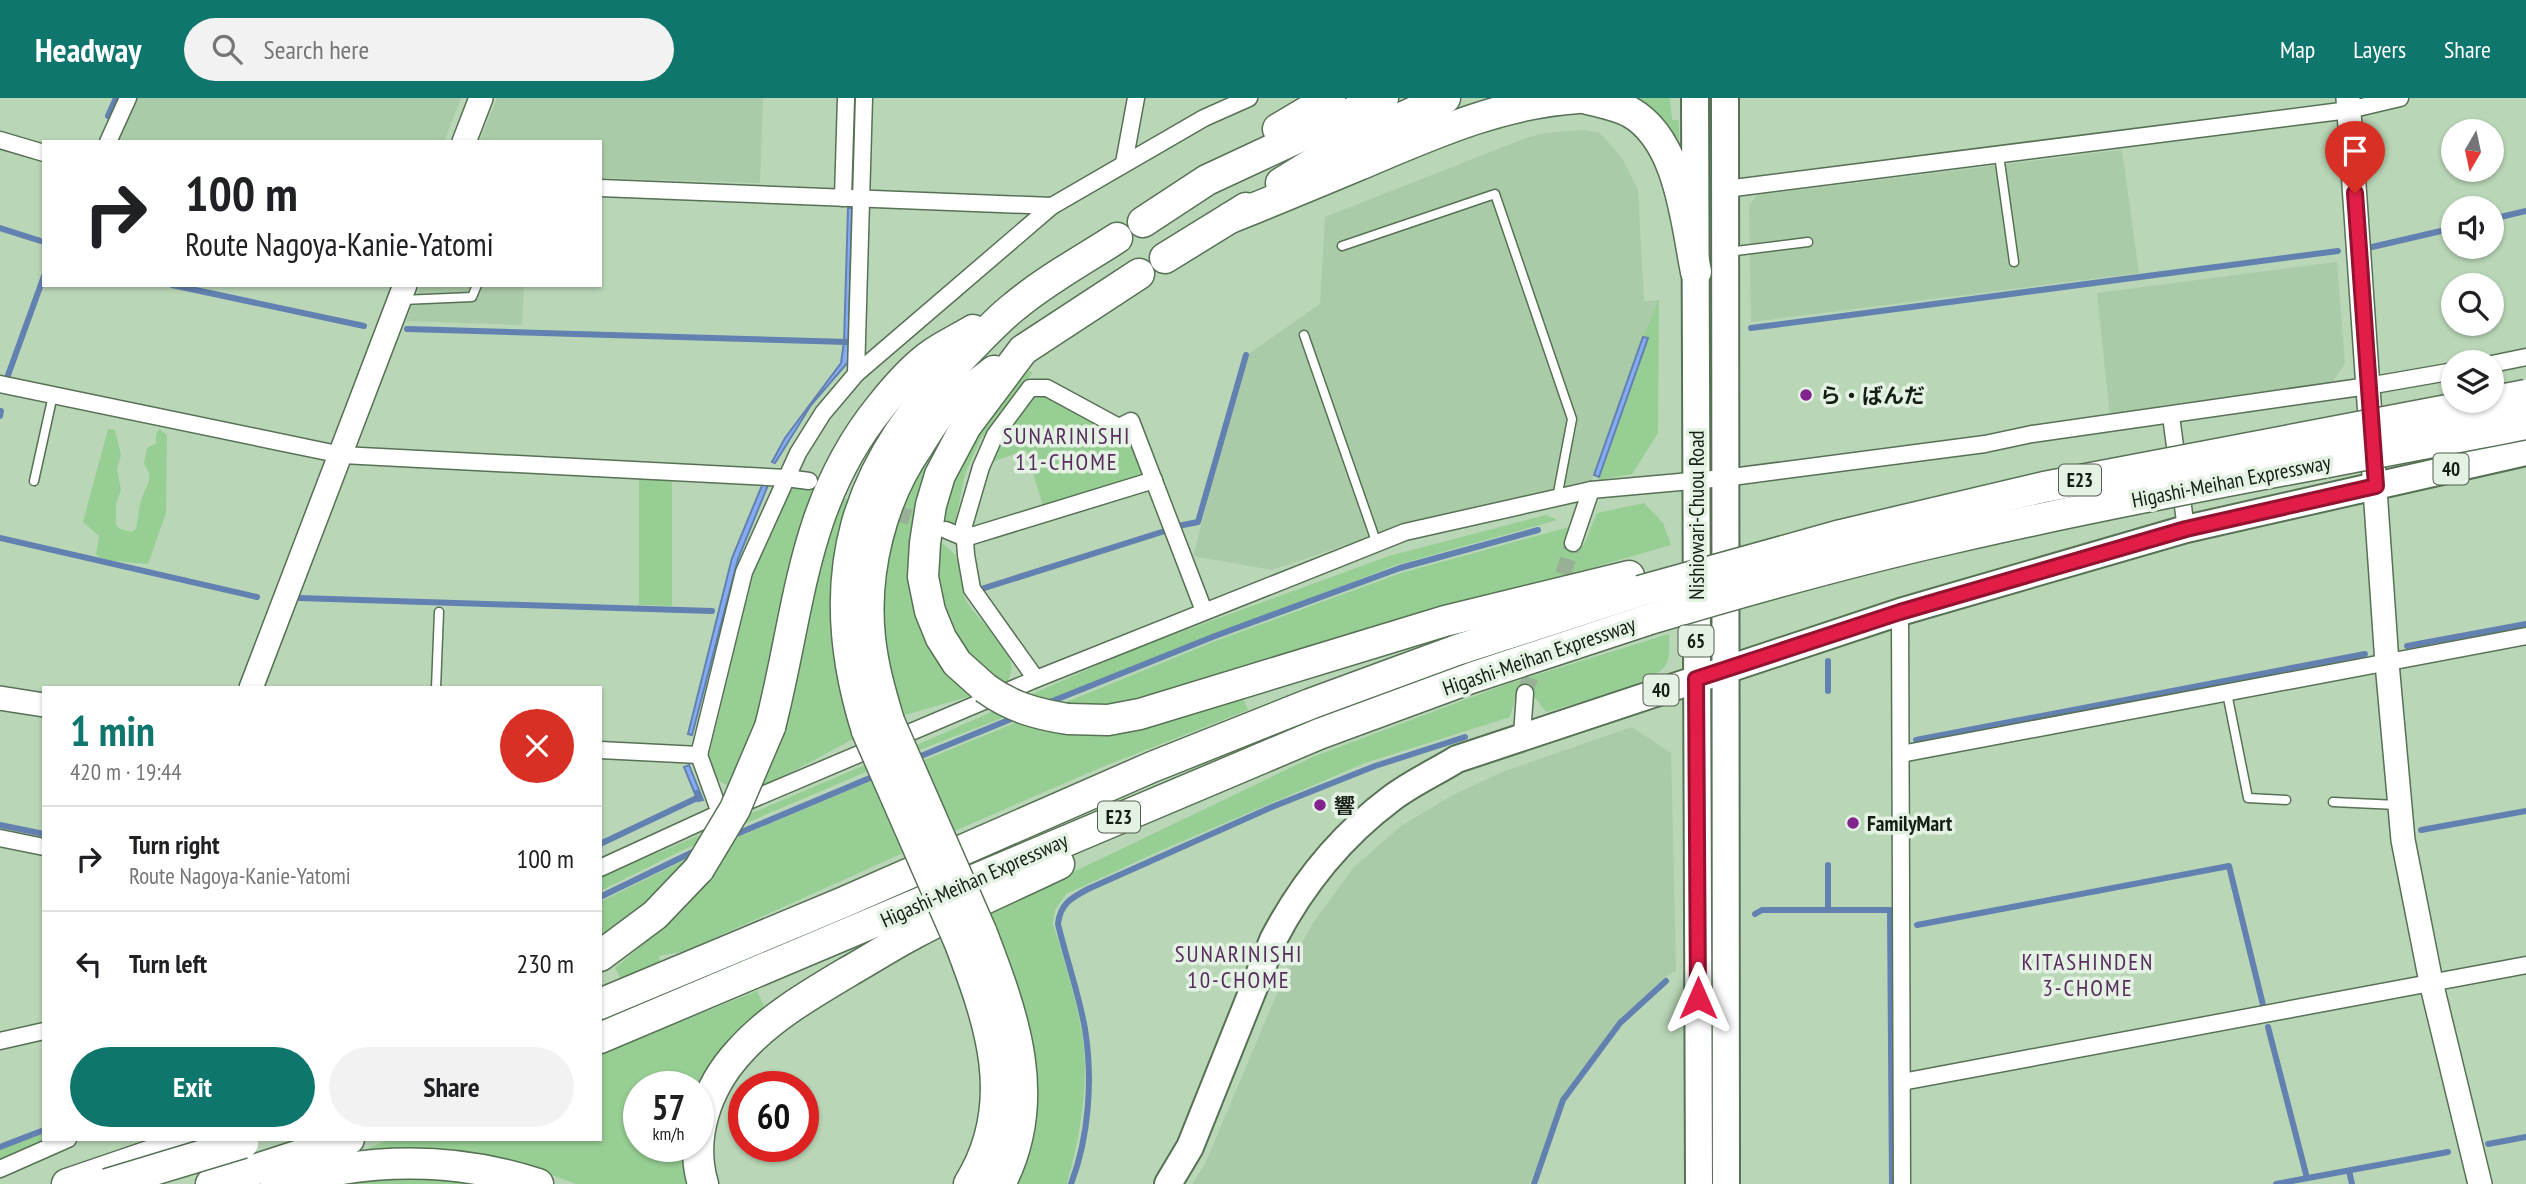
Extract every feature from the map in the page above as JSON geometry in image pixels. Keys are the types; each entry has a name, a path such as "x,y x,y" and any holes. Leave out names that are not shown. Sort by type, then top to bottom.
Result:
{"highway":[{"path":"1143,222 1278,129 1330,98"},
{"path":"1207,180 1383,98"},
{"path":"1165,258 1346,142 1445,98"},
{"path":"1230,218 1482,116 1578,98"},
{"path":"1584,98 1607,103 1630,113 1648,127 1661,144 1679,188 1696,272"},
{"path":"602,955 655,915 699,869 735,808 770,727 818,516 847,452 898,384 931,355 1014,306 1117,238"},
{"path":"878,726 870,636 873,570 877,539 886,511 912,455 942,411 1023,350 1139,274"},
{"path":"1000,1184 1018,1130 1022,1105 1021,1063 1004,991 970,936 878,726 851,672 844,612 850,551 866,493 895,437 945,373 1014,306"},
{"path":"1023,350 952,449 934,495 925,543 923,577 930,611 941,638 957,663 985,688 1014,706 1036,714 1068,719 1108,720 1140,714 1445,621 1641,595"},
{"name":"Higashi-Meihan Expressway","path":"602,1003 1152,767 1310,704 1457,650 1854,531 2043,487 2526,395"},
{"name":"Higashi-Meihan Expressway","path":"602,1037 1319,734 1471,678 1641,595 1847,564 2135,499 2526,424"},
{"path":"703,1184 699,1171 698,1148 705,1107 714,1089 738,1053 757,1034 804,999 916,933 1237,779 1319,734"},
{"path":"969,1184 986,1150 992,1128 997,1076 970,936"},
{"path":"68,1184 193,1141"},
{"path":"107,1184 248,1141"},
{"path":"267,1177 345,1141"},
{"path":"210,1184 402,1163 479,1169 538,1184"}],"main road":[{"name":"Nishiowari-Chuou Road","path":"1695,98 1699,1184"},
{"name":"Nishiowari-Chuou Road","path":"1725,98 1726,1184"},
{"name":"40","path":"1168,1184 1190,1147 1273,940 1288,911 1319,867 1353,829 1394,796 1457,759 1900,612 2186,529 2526,452"}],"street":[{"path":"108,140 128,98"},
{"path":"465,140 481,98"},
{"path":"843,198 846,98"},
{"path":"856,374 864,98"},
{"path":"1124,163 1136,98"},
{"path":"720,813 699,755 744,572 798,453 823,413 856,374 1052,206 1204,118 1249,98"},
{"path":"1726,189 1999,155 2400,98"},
{"path":"2348,104 2387,663 2403,840 2431,982 2480,1184"},
{"path":"0,140 42,152"},
{"path":"602,188 1052,206"},
{"path":"252,686 402,292"},
{"path":"2504,362 2526,357"},
{"path":"602,867 720,813 1036,679 1405,532 1591,490 1724,478 1985,444 2032,434 2171,416 2441,373"},
{"path":"0,384 342,455 808,481"},
{"path":"1036,679 972,589 964,525 981,467 995,435 1030,388 1048,388 1119,426 1131,421 1204,611"},
{"path":"2171,416 2186,529"},
{"path":"946,530 965,537 1154,480"},
{"path":"1573,543 1591,490"},
{"path":"1900,612 1902,1184"},
{"path":"1901,754 2526,636"},
{"path":"1522,736 1525,693"},
{"path":"0,698 42,705"},
{"path":"602,750 699,755"},
{"path":"0,838 42,847"},
{"path":"1902,1082 2526,965"},
{"path":"0,1041 42,1031"},
{"path":"0,1169 63,1141"},
{"path":"208,1141 210,1184"}],"lane":[{"path":"1999,155 2014,262"},
{"path":"1342,246 1494,194 1572,419 1557,498"},
{"path":"1725,253 1808,242"},
{"path":"402,292 472,297 476,287"},
{"path":"1304,335 1377,544"},
{"path":"34,481 53,395"},
{"path":"436,686 439,612"},
{"path":"2227,693 2248,798 2286,800"},
{"path":"2333,802 2400,805"}],"shaded area":[{"path":"133,98 461,98 445,140 115,140"},
{"path":"497,98 763,98 760,183 602,178 602,140 480,140"},
{"path":"1632,98 1670,98 1672,120 1679,120 1679,146"},
{"path":"1584,130 1600,133 1622,158 1638,190 1644,301 1659,300 1592,480 1407,524 1272,570 1193,556 1247,355 1320,304 1325,217 1526,138 1546,133"},
{"path":"2122,150 2139,273 1751,322 1749,205 1757,195"},
{"path":"2337,262 2345,364 2333,381 2110,416 2097,293"},
{"path":"420,287 524,287 522,325 406,321"},
{"path":"1659,300 1658,433 1632,474 1599,480 1648,339 1643,337"},
{"path":"1029,371 1033,372 980,440 965,474 955,523 941,519 948,488 988,410"},
{"path":"1049,394 1119,432 1130,434 1144,471 1139,479 1044,509 1026,450 986,464 1001,435 1031,396"},
{"path":"108,429 115,430 121,455 117,469 121,490 116,504 116,525 132,532 136,529 140,503 149,480 144,464 147,448 156,444 159,429 167,435 166,513 148,564 103,560 96,554 99,536 83,522"},
{"path":"939,436 945,440 915,524 974,695 898,717 888,687 880,578 905,491"},
{"path":"639,477 672,479 672,606 639,605"},
{"path":"792,483 814,488 785,578 769,674 801,625 839,496 849,500 835,560 831,619 838,678 855,738 769,782 739,789 720,781 709,755 752,579 779,504"},
{"path":"1644,503 1663,523 1671,545 1128,702 1065,732 1242,695 1248,710 1102,767 945,835 915,764 1213,642 1401,573 1569,527 1566,550 1584,545 1597,513"},
{"path":"1546,515 1557,520 1396,565 912,753 910,748 1134,649 1389,556"},
{"path":"939,541 955,555 963,593 971,608 1006,650 1011,661 1011,673 1005,685 972,655 951,623 940,585"},
{"path":"1669,634 1669,654 1665,666 1645,679 1610,693 1546,712 1531,692 1516,695 1510,717 1365,763 1066,894 1055,910 1053,923 1076,1002 1084,1047 1080,1127 1067,1184 1014,1184 988,913 1315,756 1507,684"},
{"path":"1632,727 1671,753 1676,971 1669,974 1619,1020 1563,1094 1544,1154 1529,1184 1192,1184 1205,1164 1286,972 1313,923 1354,867 1401,826 1451,796 1502,772"},
{"path":"865,765 868,771 683,850 602,890 602,877"},
{"path":"871,781 903,853 685,951 659,956 660,963 621,979 615,968 679,914 709,877 602,944 602,901 687,859"},
{"path":"757,991 765,1008 712,1071 623,1071 623,1162 686,1162 688,1184 576,1184 530,1167 358,1155 386,1141 602,1141 602,1053"},
{"path":"42,1132 42,1141 47,1141 0,1162 0,1149"},
{"path":"427,1177 484,1184 326,1184 375,1178"}],"water":[{"path":"848,208 852,208 848,362 811,405 775,463 772,462 785,438 841,363"},
{"path":"1643,337 1648,338 1599,477 1594,475"},
{"path":"763,483 768,485 738,559 692,735 688,734 732,558"},
{"path":"689,765 703,800 698,801 684,767"}],"waterway":[{"path":"108,116 116,98"},
{"path":"2504,216 2526,211"},
{"path":"0,228 42,241"},
{"path":"2372,247 2441,231"},
{"path":"1751,328 2338,251"},
{"path":"7,378 42,282"},
{"path":"181,287 364,326"},
{"path":"407,329 847,342"},
{"path":"1178,526 1198,522 1246,355"},
{"path":"0,416 1,411"},
{"path":"1045,704 1215,636 1400,568 1538,530"},
{"path":"978,590 1165,531"},
{"path":"0,538 257,597"},
{"path":"299,598 712,611"},
{"path":"2407,646 2526,624"},
{"path":"1916,740 2365,654"},
{"path":"1828,661 1828,691"},
{"path":"916,758 1016,717"},
{"path":"1071,1184 1082,1147 1088,1108 1089,1068 1082,1016 1058,924 1061,911 1067,902 1088,889 1272,807 1375,766 1465,737"},
{"path":"732,836 877,775"},
{"path":"602,843 699,797 697,793"},
{"path":"2421,830 2526,811"},
{"path":"0,825 42,834"},
{"path":"602,896 699,849"},
{"path":"1828,865 1828,910"},
{"path":"1917,925 2229,866 2263,1005"},
{"path":"1755,914 1762,910 1890,910 1892,1184"},
{"path":"1534,1184 1563,1100 1620,1023 1666,981"},
{"path":"2268,1027 2307,1178"},
{"path":"0,1147 42,1131"},
{"path":"2488,1144 2526,1137"},
{"path":"2276,1184 2448,1152"},
{"path":"2349,1171 2352,1184"}],"tunnel":[{"path":"827,488 931,525"},
{"path":"1556,597 1573,543"},
{"path":"1525,693 1537,655"}],"place":[{"name":"ら・ばんだ","path":"1806,395"},
{"name":"響","path":"1320,805"},
{"name":"FamilyMart","path":"1853,823"}],"district":[{"name":"SUNARINISHI 11-CHOME","path":"1067,448"},
{"name":"SUNARINISHI 10-CHOME","path":"1239,966"},
{"name":"KITASHINDEN 3-CHOME","path":"2088,974"}],"route":[{"path":"1698,998 1696,679 1900,612 2186,529 2376,486 2355,193"}]}
